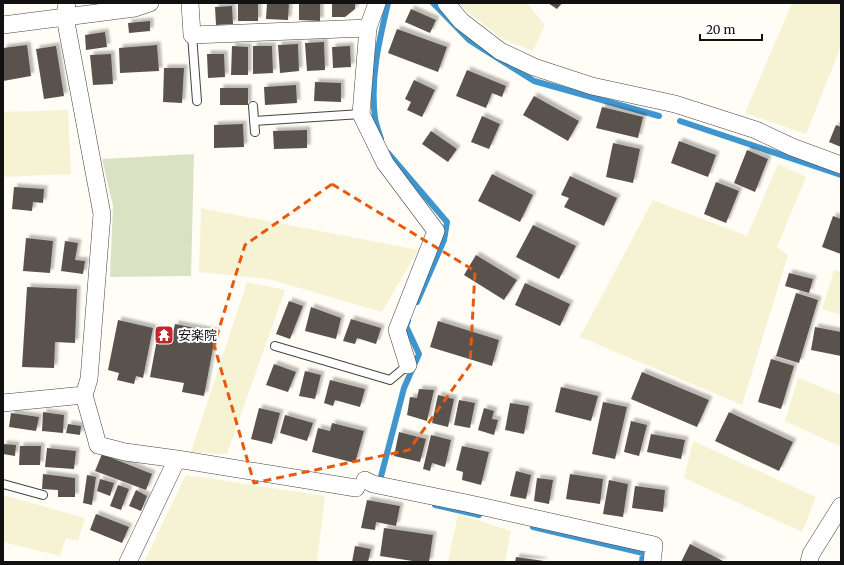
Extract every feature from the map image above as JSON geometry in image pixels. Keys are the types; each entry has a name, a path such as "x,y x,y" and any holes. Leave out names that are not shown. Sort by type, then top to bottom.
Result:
{"street":[{"path":"3,25 66,10 135,8 150,3"},
{"path":"190,3 192,35 368,28"},
{"path":"377,3 368,28 362,114 385,163 436,231 397,330 408,365"},
{"path":"446,3 461,21 500,51 534,67 592,86 675,104 749,128 841,166"},
{"path":"66,10 102,214 88,379 84,395 98,445 125,452 370,485 654,545 652,562"},
{"path":"3,402 84,395"},
{"path":"128,562 177,459"},
{"path":"809,562 811,554 841,506"}],"lane":[{"path":"192,35 197,101"},
{"path":"253,106 255,132"},
{"path":"254,121 362,114"},
{"path":"275,346 390,380 408,365"},
{"path":"3,484 43,495"}],"highlighted area":[{"path":"332,184 475,271 470,365 409,450 254,483 214,345 245,245"}],"shaded area":[{"path":"459,3 527,3 545,25 533,51 499,37 463,8"},
{"path":"792,3 841,3 841,46 806,134 745,113"},
{"path":"68,110 71,174 3,177 3,112"},
{"path":"778,164 806,177 777,247 788,255 742,405 580,337 653,200 747,236"},
{"path":"201,208 418,250 382,312 269,279 199,272"},
{"path":"834,270 841,272 841,315 822,309"},
{"path":"247,282 285,290 227,454 191,452"},
{"path":"798,378 841,395 841,443 839,446 785,421"},
{"path":"693,441 816,497 802,532 684,478"},
{"path":"186,475 325,496 317,562 144,562"},
{"path":"3,495 85,518 78,541 66,538 60,556 3,542"},
{"path":"458,514 511,531 505,562 448,562"}],"green space":[{"path":"194,154 191,276 110,277 113,206 102,159"}],"building":[{"path":"238,3 258,3 258,21 238,21"},
{"path":"267,3 289,3 288,20 266,19"},
{"path":"299,3 320,3 320,21 299,20"},
{"path":"332,3 355,3 355,9 345,17 332,17"},
{"path":"548,3 562,3 557,9"},
{"path":"232,6 233,24 216,25 215,7"},
{"path":"411,9 436,20 430,33 405,22"},
{"path":"150,21 150,31 129,33 128,23"},
{"path":"397,29 447,47 438,72 388,53"},
{"path":"105,32 107,47 86,50 85,35"},
{"path":"324,42 325,70 307,71 305,43"},
{"path":"298,44 299,71 280,73 278,45"},
{"path":"27,45 31,76 3,81 3,48"},
{"path":"157,45 159,71 120,73 119,48"},
{"path":"56,46 64,96 44,99 36,49"},
{"path":"232,46 248,47 248,75 231,75"},
{"path":"253,46 272,46 273,73 253,74"},
{"path":"350,46 351,67 333,68 332,47"},
{"path":"111,54 113,84 93,85 90,55"},
{"path":"207,54 224,54 225,77 208,78"},
{"path":"164,68 184,68 182,103 163,102"},
{"path":"467,70 506,86 502,97 492,93 486,108 456,96"},
{"path":"414,80 435,90 422,117 407,110 411,102 405,99"},
{"path":"315,82 341,83 341,102 314,101"},
{"path":"296,85 297,103 265,105 264,87"},
{"path":"220,88 248,88 248,105 220,105"},
{"path":"534,96 579,121 568,141 523,115"},
{"path":"602,107 643,117 638,138 596,128"},
{"path":"482,116 500,124 489,149 471,142"},
{"path":"243,124 244,147 214,148 214,125"},
{"path":"836,125 841,127 841,147 829,142"},
{"path":"307,130 307,148 274,149 273,131"},
{"path":"431,131 457,149 448,162 422,144"},
{"path":"679,141 716,155 708,177 671,163"},
{"path":"613,143 640,149 633,183 606,177"},
{"path":"747,150 768,159 755,192 734,183"},
{"path":"492,174 533,195 520,222 478,201"},
{"path":"570,176 617,198 604,226 564,207 569,198 561,195"},
{"path":"716,182 739,191 726,223 704,214"},
{"path":"14,187 44,189 43,203 33,202 32,211 12,209"},
{"path":"833,216 841,219 841,254 822,247"},
{"path":"533,225 576,246 559,279 516,257"},
{"path":"26,238 53,241 50,273 23,271"},
{"path":"65,241 78,243 75,260 85,261 83,274 61,271"},
{"path":"476,255 517,280 504,300 464,275"},
{"path":"789,273 813,279 809,293 785,286"},
{"path":"525,283 570,304 560,326 515,305"},
{"path":"27,287 77,289 75,343 55,342 54,368 22,367"},
{"path":"796,293 818,300 799,363 776,356"},
{"path":"289,301 303,306 290,339 276,334"},
{"path":"311,307 341,318 336,339 305,331"},
{"path":"351,319 381,328 376,344 357,338 355,344 343,341"},
{"path":"118,320 153,328 143,378 136,376 134,384 117,380 119,373 108,370"},
{"path":"438,321 499,340 492,366 430,347"},
{"path":"175,324 216,332 204,396 182,392 184,383 150,377 158,334 172,337"},
{"path":"815,327 841,332 841,356 811,350"},
{"path":"771,359 794,366 781,409 758,402"},
{"path":"274,364 296,372 288,392 266,385"},
{"path":"305,371 321,375 315,399 299,396"},
{"path":"642,372 709,400 697,427 631,399"},
{"path":"330,380 365,389 360,407 335,400 333,406 324,403"},
{"path":"561,387 598,396 591,421 555,412"},
{"path":"419,389 434,390 427,421 407,415 410,397 417,398"},
{"path":"438,395 454,399 448,427 432,423"},
{"path":"459,400 475,403 470,428 454,425"},
{"path":"603,402 627,407 615,459 592,454"},
{"path":"510,403 529,406 524,434 505,430"},
{"path":"259,408 280,413 272,444 251,439"},
{"path":"484,408 494,411 492,419 498,420 494,435 478,430"},
{"path":"43,412 64,415 63,433 42,431"},
{"path":"729,412 793,442 779,471 715,441"},
{"path":"11,413 39,417 36,431 9,427"},
{"path":"285,415 313,423 307,441 280,433"},
{"path":"631,421 647,425 639,456 624,452"},
{"path":"332,423 364,431 355,463 312,452 318,428 330,431"},
{"path":"68,424 81,426 80,435 66,433"},
{"path":"399,432 426,439 420,462 394,456"},
{"path":"651,434 685,440 681,459 647,452"},
{"path":"431,435 451,440 445,467 432,463 430,471 423,469"},
{"path":"3,444 16,445 15,456 3,454"},
{"path":"20,446 41,446 40,465 19,465"},
{"path":"462,446 489,452 481,485 462,480 463,472 456,470"},
{"path":"47,448 76,451 74,469 45,467"},
{"path":"102,454 152,474 146,490 95,471"},
{"path":"516,471 531,475 526,499 510,496"},
{"path":"43,474 75,478 75,497 58,497 58,490 42,489"},
{"path":"570,474 603,479 600,504 566,499"},
{"path":"87,475 96,477 92,505 83,503"},
{"path":"537,478 553,480 549,504 534,501"},
{"path":"100,479 114,483 110,496 97,491"},
{"path":"609,480 628,484 623,517 603,514"},
{"path":"118,485 129,489 121,510 110,506"},
{"path":"635,486 665,490 663,512 632,508"},
{"path":"136,490 147,496 141,511 129,506"},
{"path":"367,500 400,506 396,526 376,522 375,530 361,528"},
{"path":"96,514 129,527 122,543 90,530"},
{"path":"384,528 433,535 429,562 419,562 380,556"},
{"path":"690,544 723,561 681,562"},
{"path":"355,546 371,549 368,562 352,562"},
{"path":"516,557 544,561 515,562"}],"waterway":[{"path":"381,139 375,118 374,89 376,60 388,3"},
{"path":"433,3 469,40 534,81 659,116"},
{"path":"680,121 841,175"},
{"path":"388,153 447,222 444,240 417,302"},
{"path":"379,484 404,388 419,354 406,326 408,321"},
{"path":"435,505 479,515"},
{"path":"533,527 643,553 642,562"}],"place":[{"name":"安楽院","path":"164,335"}]}
